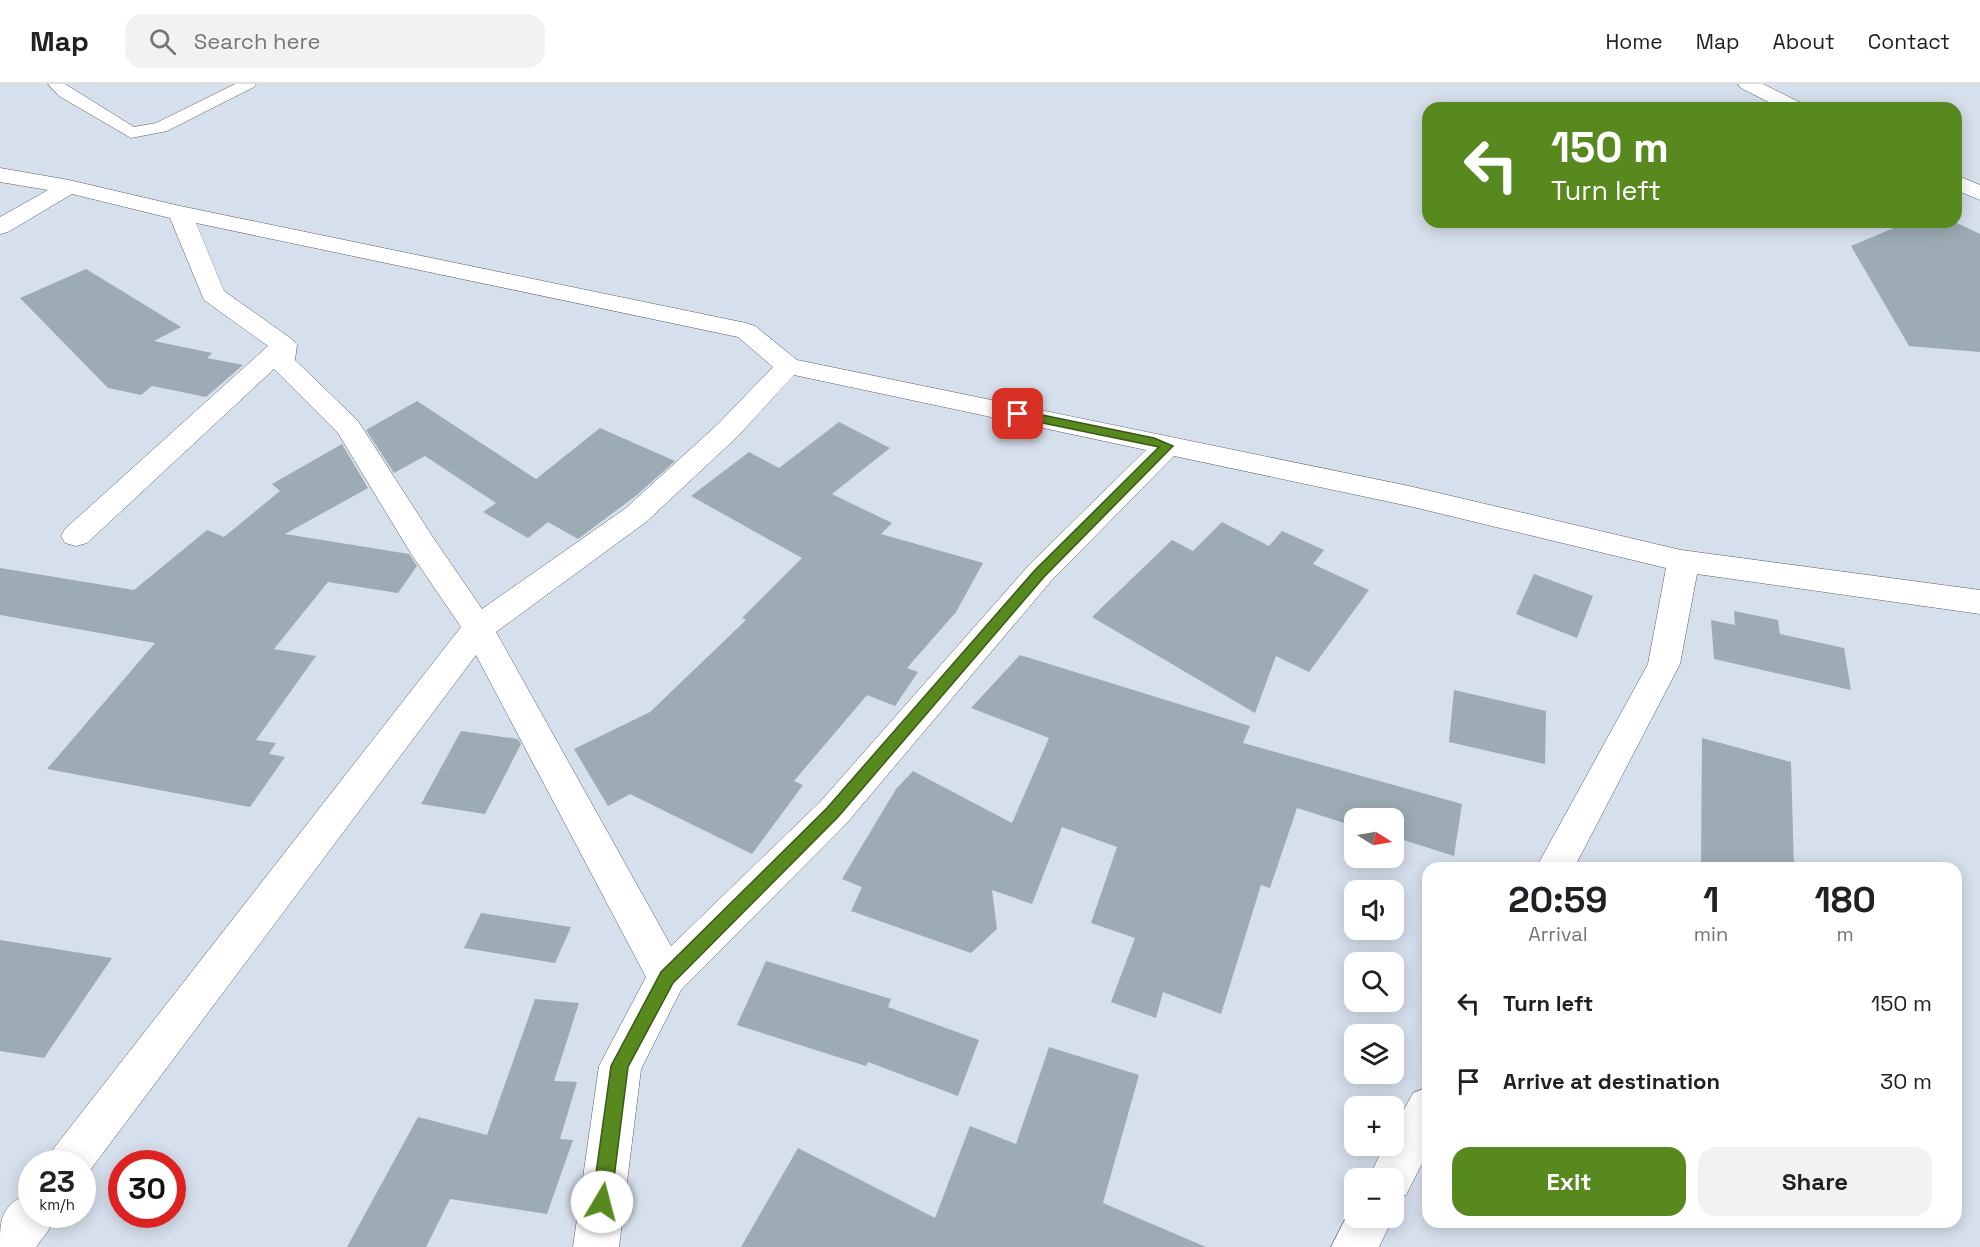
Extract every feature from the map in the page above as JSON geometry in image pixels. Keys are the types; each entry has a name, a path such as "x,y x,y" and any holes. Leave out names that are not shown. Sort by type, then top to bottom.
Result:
{"street":[{"path":"1748,84 1784,102"},
{"path":"0,174 746,331 788,366 1409,496 1680,561 1980,602"},
{"path":"1962,185 1980,193"},
{"path":"0,227 69,187"},
{"path":"180,213 213,295 284,345"},
{"path":"76,536 284,345"},
{"path":"284,345 282,362 348,427 421,544 478,628 667,977"},
{"path":"81,1150 478,628 636,515 728,430 788,366"},
{"path":"596,1247 620,1066 667,977 833,813 1040,573 1167,446"},
{"path":"1558,862 1664,664 1682,573 1680,561"},
{"path":"1396,1168 1422,1119"},
{"path":"7,1247 22,1228"},
{"path":"1354,1247 1364,1228"}],"lane":[{"path":"56,84 65,93 131,133 161,127 248,84"}],"building":[{"path":"1962,225 1980,234 1980,352 1909,346 1851,246 1894,228 1962,228"},
{"path":"86,269 181,327 154,341 212,353 207,358 243,365 206,397 152,386 141,395 108,388 20,298"},
{"path":"417,401 536,479 600,428 675,461 637,495 578,539 548,522 528,538 483,512 496,503 425,456 394,473 366,430"},
{"path":"839,422 890,448 832,494 892,523 881,534 983,563 956,612 907,668 918,672 895,706 867,695 794,781 803,785 752,854 630,794 608,806 574,749 650,712 746,620 742,618 802,558 691,496 749,452 779,468"},
{"path":"342,444 368,488 285,534 409,554 417,566 398,593 328,582 274,649 316,656 256,740 276,743 269,754 285,757 250,807 47,769 155,643 0,615 0,568 134,590 207,530 224,537 280,491 272,484"},
{"path":"1222,522 1269,546 1282,531 1324,550 1313,564 1369,590 1309,672 1276,656 1255,713 1092,617 1172,540 1193,551"},
{"path":"1534,574 1593,596 1577,638 1516,614"},
{"path":"1734,611 1778,620 1780,634 1844,648 1851,690 1714,659 1711,620 1735,625"},
{"path":"1020,655 1250,726 1243,743 1462,804 1454,856 1404,840 1404,808 1344,808 1344,823 1297,808 1270,888 1261,885 1221,1014 1163,992 1156,1018 1111,1002 1135,938 1091,923 1117,847 1062,827 1032,904 992,890 997,929 971,953 851,911 862,887 842,879 896,789 913,771 1012,823 1049,738 971,708"},
{"path":"1454,690 1546,711 1545,764 1449,742"},
{"path":"461,731 518,739 521,744 485,814 421,804"},
{"path":"1702,738 1791,762 1794,862 1701,862"},
{"path":"481,913 571,927 555,963 464,948"},
{"path":"0,940 112,958 44,1058 0,1051"},
{"path":"766,961 891,999 888,1007 979,1040 958,1096 868,1062 866,1066 737,1025"},
{"path":"535,999 579,1003 554,1081 577,1082 560,1139 573,1140 547,1214 450,1199 426,1247 347,1247 418,1117 487,1135"},
{"path":"1049,1047 1139,1075 1103,1203 1206,1247 741,1247 798,1148 935,1218 970,1126 1016,1144"}],"route":[{"path":"602,1202 620,1066 667,977 833,813 1040,573 1167,446 1154,441 1018,414"}]}
